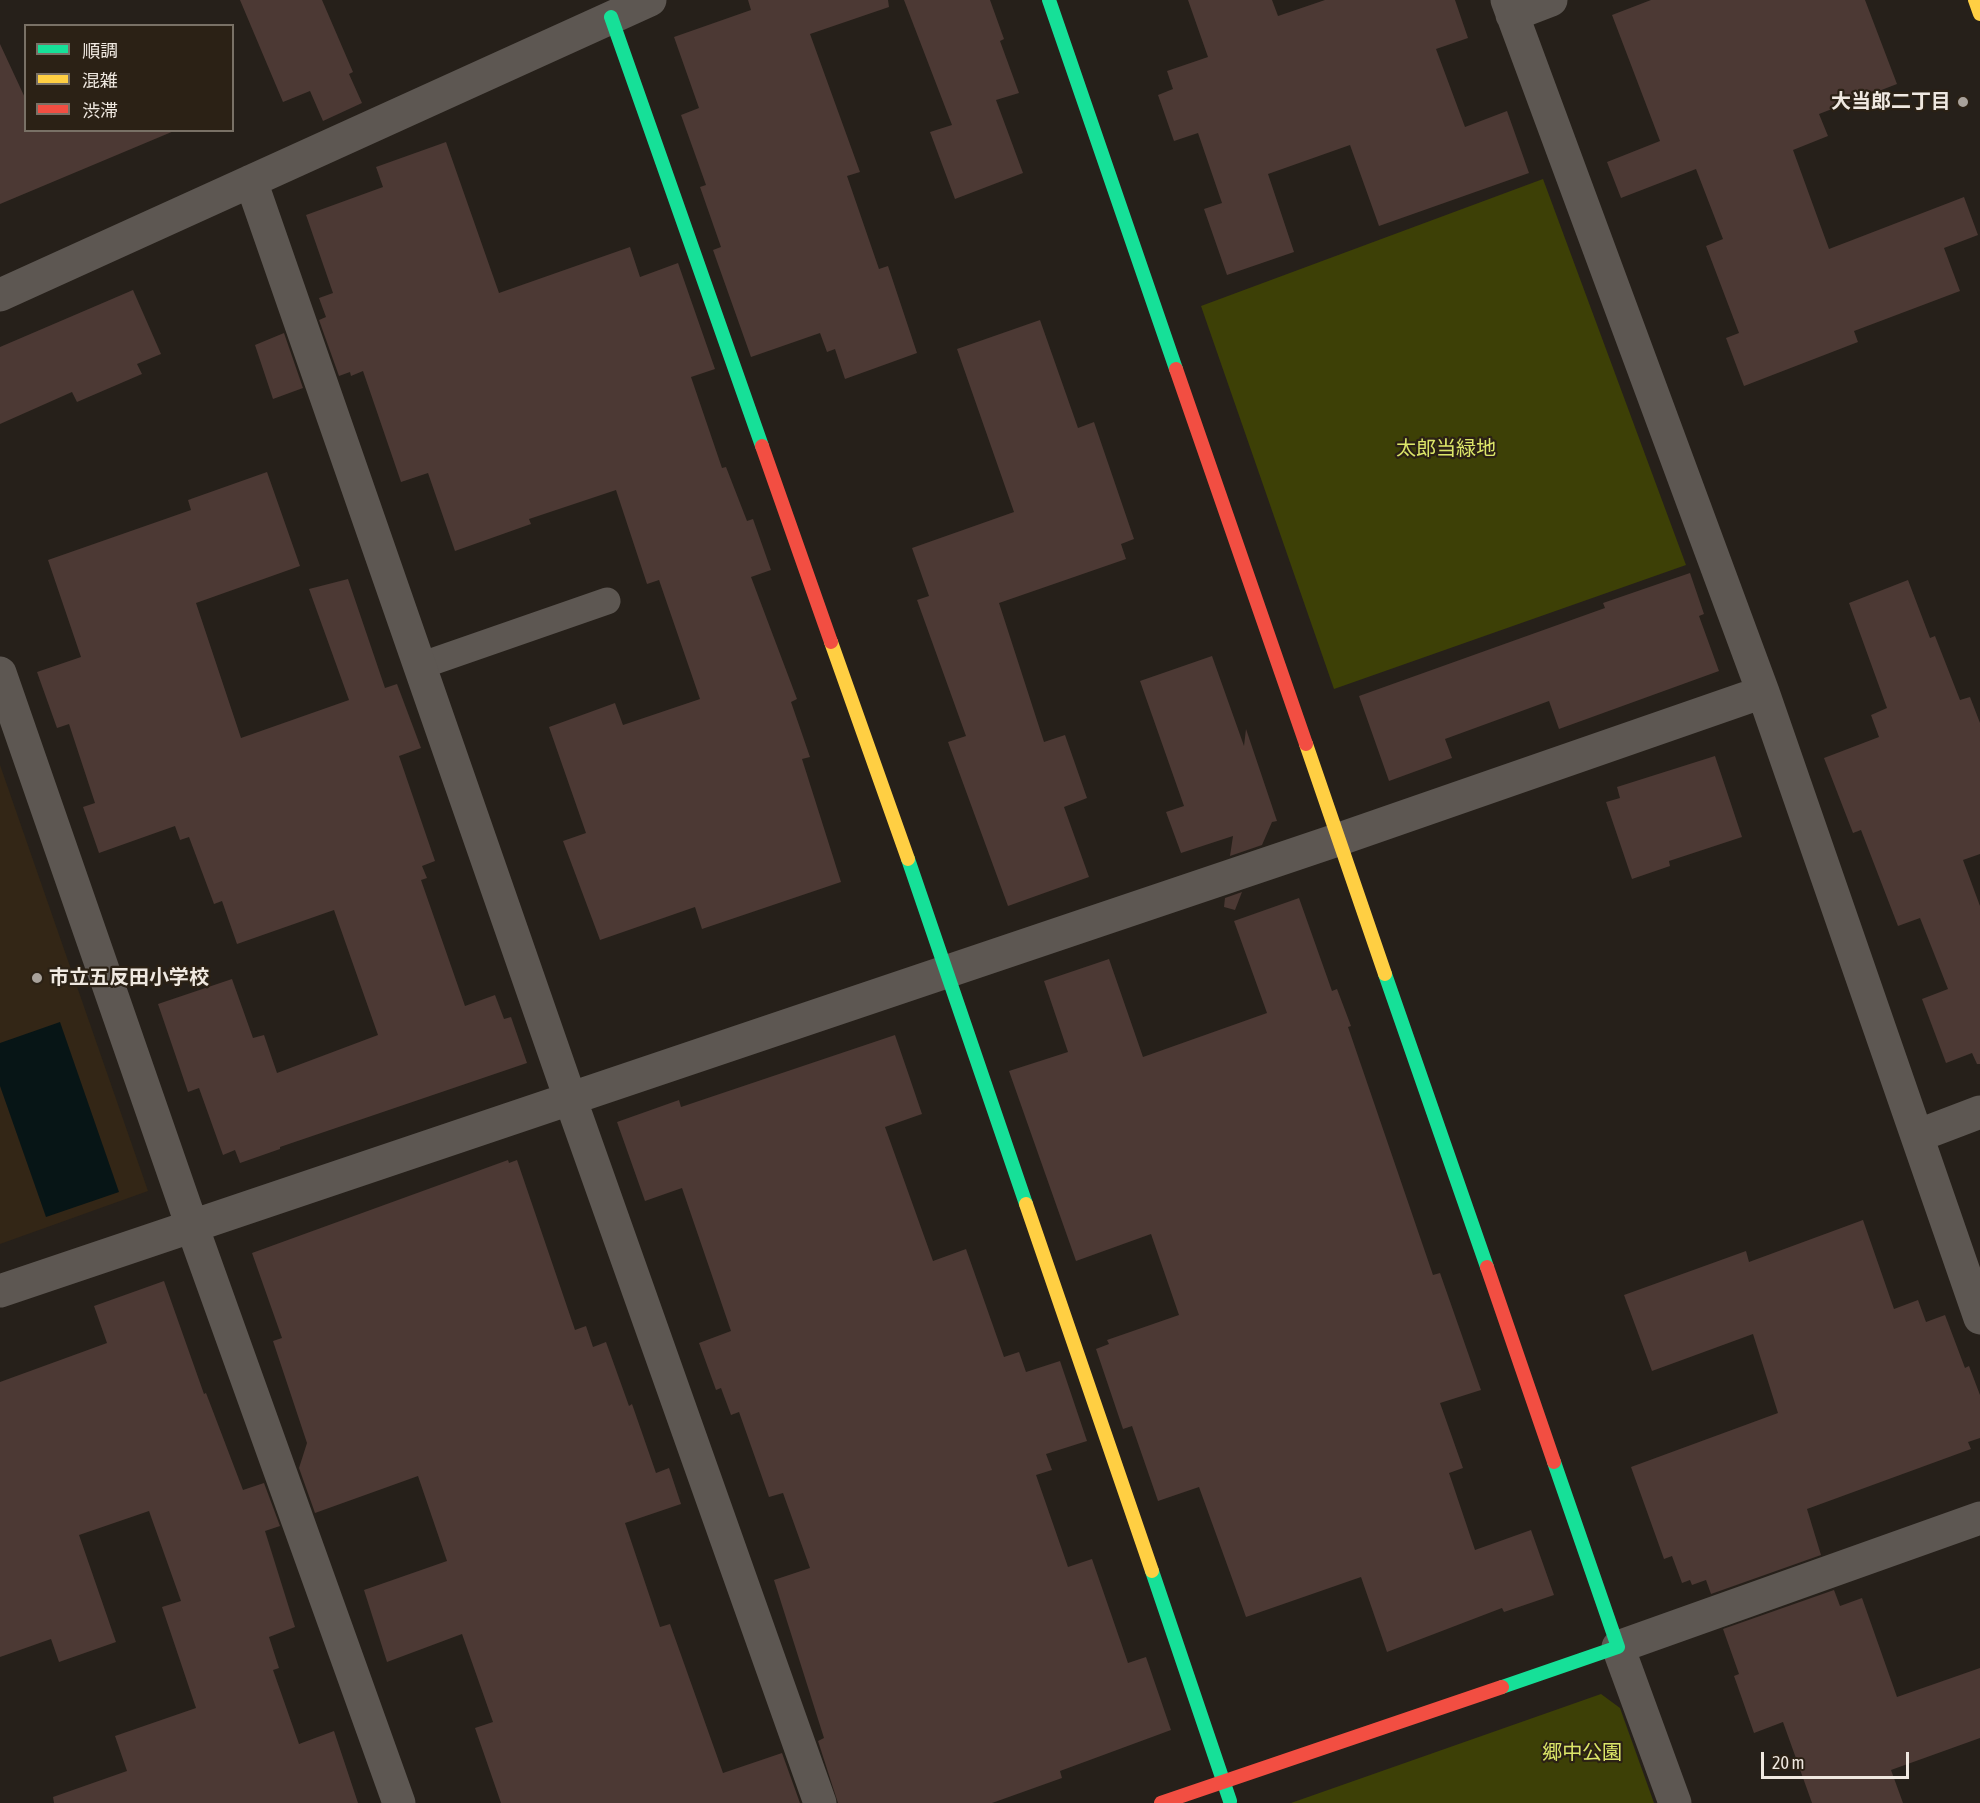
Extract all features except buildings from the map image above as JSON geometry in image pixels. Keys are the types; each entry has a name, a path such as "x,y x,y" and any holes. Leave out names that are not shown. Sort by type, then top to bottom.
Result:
{"street":[{"path":"0,294 650,0"},
{"path":"1049,0 1337,840 1618,1647 1675,1803"},
{"path":"1551,0 1510,7 1763,692 1980,1318"},
{"path":"1975,0 1980,14"},
{"path":"611,17 946,971 1231,1803"},
{"path":"250,181 570,1098 820,1803"},
{"path":"0,673 192,1226 399,1803"},
{"path":"0,1291 1337,840 1763,692"},
{"path":"1917,1136 1980,1112"},
{"path":"1161,1803 1618,1647 1980,1518"}],"lane":[{"path":"420,666 607,601"}],"shaded area":[{"name":"市立五反田小学校","path":"0,765 148,1191 0,1244"},
{"path":"60,1022 119,1192 46,1217 0,1086 0,1043"}],"green space":[{"name":"太郎当緑地","path":"1543,179 1686,565 1334,689 1201,306"},
{"name":"郷中公園","path":"1601,1694 1620,1708 1654,1803 1291,1803"}],"traffic: fast":[{"path":"1049,0 1176,369"},
{"path":"611,17 762,446"},
{"path":"908,859 1026,1204"},
{"path":"1385,974 1487,1267"},
{"path":"1502,1687 1618,1647 1554,1462"},
{"path":"1152,1571 1230,1801"}],"traffic: slow":[{"path":"1975,0 1980,14"},
{"path":"831,642 908,859"},
{"path":"1306,744 1385,974"},
{"path":"1026,1204 1152,1571"}],"traffic: jam":[{"path":"1176,369 1306,744"},
{"path":"762,446 831,642"},
{"path":"1487,1267 1554,1462"},
{"path":"1161,1803 1502,1687"}],"place":[{"name":"大当郎二丁目","path":"1963,102"},
{"name":"市立五反田小学校","path":"37,978"}]}
